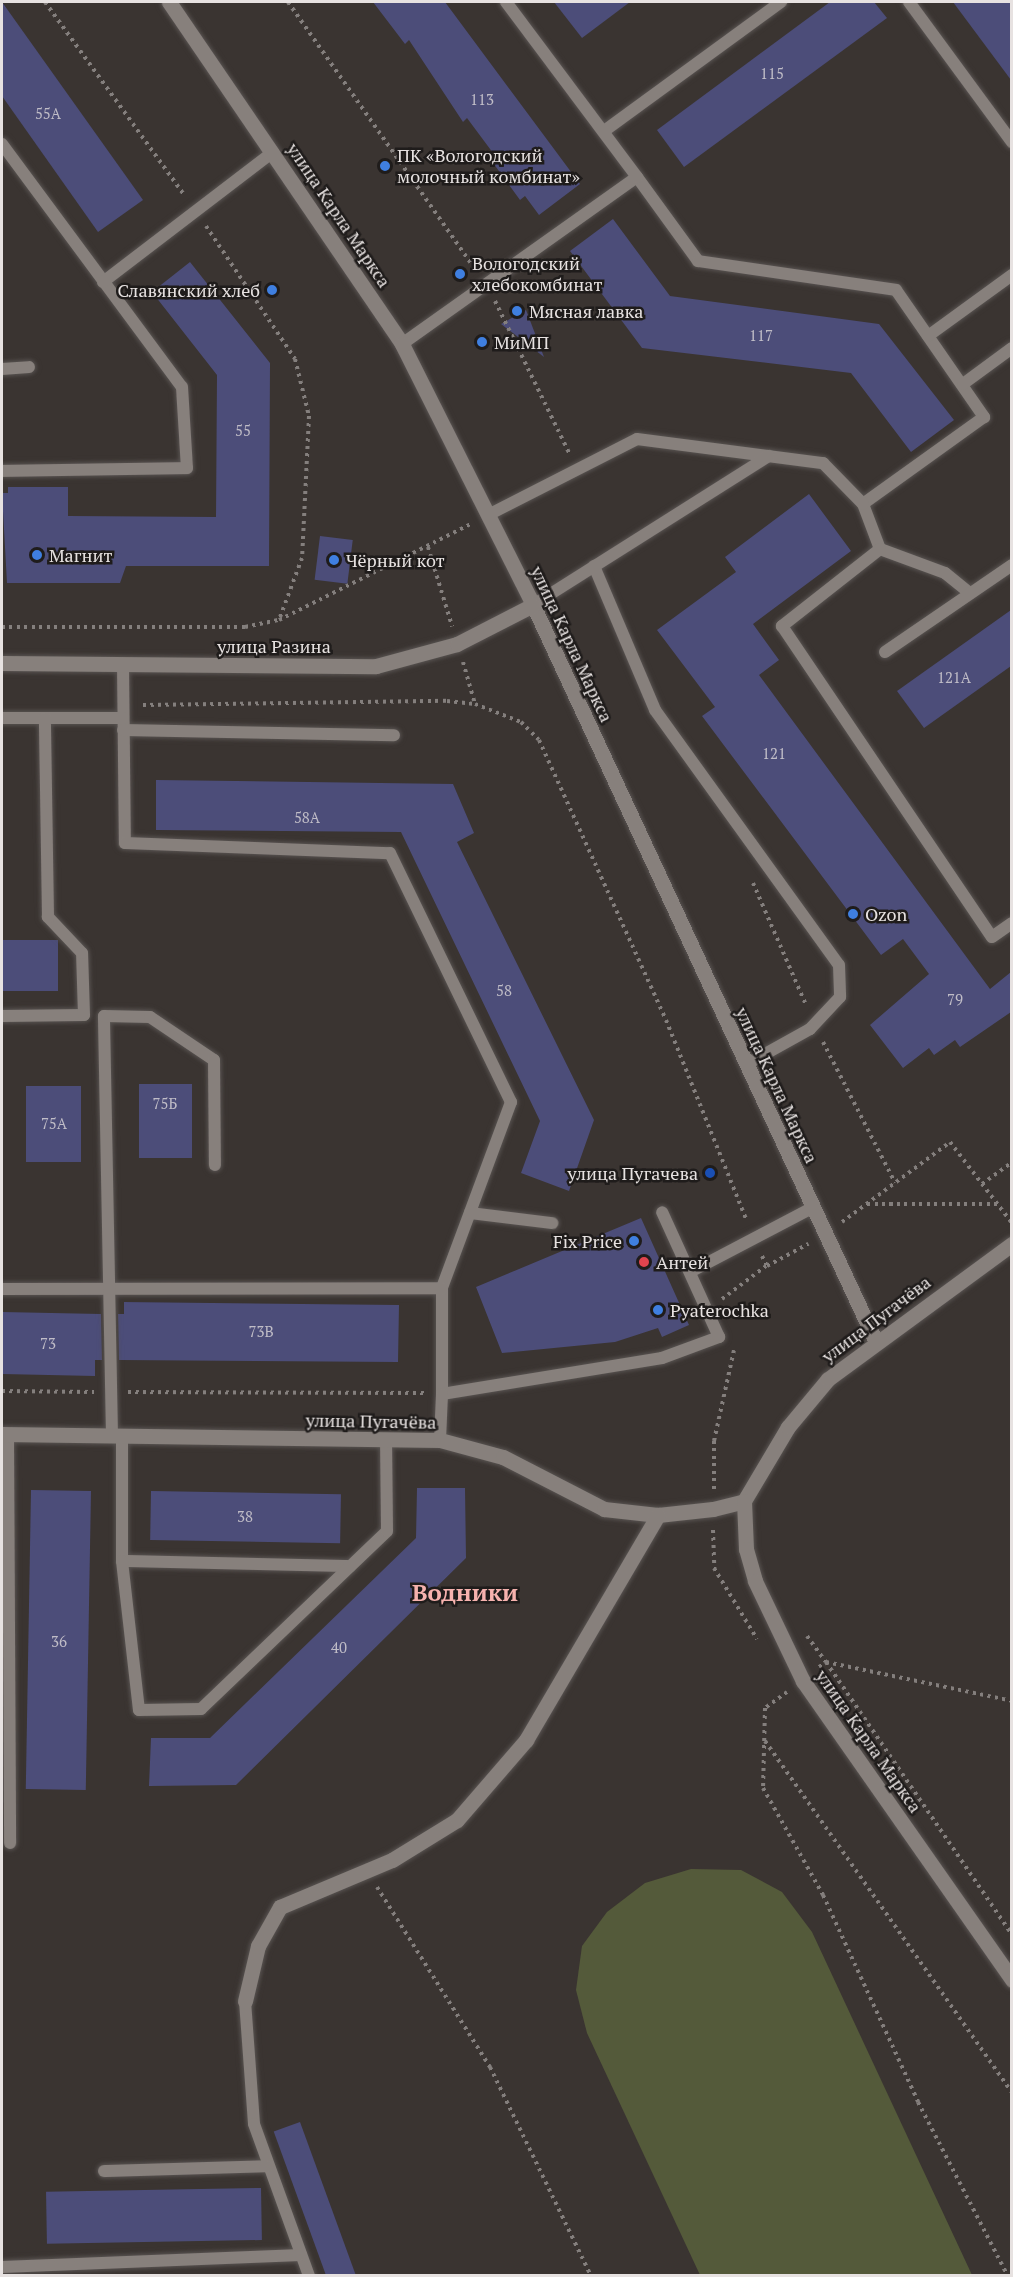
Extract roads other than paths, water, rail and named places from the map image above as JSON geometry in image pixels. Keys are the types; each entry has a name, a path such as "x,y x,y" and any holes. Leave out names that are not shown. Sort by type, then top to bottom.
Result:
{"street":[{"name":"улица Карла Маркса","path":"169,2 402,344 533,605 747,1064 824,1235 875,1340"},
{"name":"улица Разина","path":"2,663 376,666 457,644 533,605"},
{"name":"улица Пугачёва","path":"5,1435 440,1440 503,1457 604,1509 658,1515 744,1501 788,1427 828,1379 875,1340 1011,1244"},
{"name":"улица Карла Маркса","path":"744,1501 746,1549 755,1581 802,1681 1011,1980"},
{"path":"245,2001 258,1946 280,1907 366,1871 457,1820 526,1740 658,1515"}],"lane":[{"path":"506,2 604,131 698,261 896,290 963,384 984,417 863,504"},
{"path":"604,131 781,2"},
{"path":"909,2 1011,142"},
{"path":"2,144 182,387 187,468 2,471"},
{"path":"103,282 273,152"},
{"path":"402,344 637,177"},
{"path":"928,336 1011,275"},
{"path":"963,384 1011,348"},
{"path":"2,369 29,367"},
{"path":"488,515 637,439 823,463 863,504 880,549 945,573 970,593"},
{"path":"533,605 769,456"},
{"path":"880,549 782,626 993,937 1011,923"},
{"path":"885,652 1011,565"},
{"path":"594,566 655,710 839,965 840,997 814,1025 747,1064"},
{"path":"123,664 125,843 390,853 511,1102 442,1288 440,1440"},
{"path":"2,718 123,718 394,735"},
{"path":"2,1016 84,1015 82,953 48,917 45,718"},
{"path":"215,1166 214,1060 150,1017 105,1016 111,1392 117,1436 122,1561 139,1710 201,1709 387,1531 386,1441"},
{"path":"690,1272 812,1208"},
{"path":"442,1394 662,1358 719,1337 662,1212"},
{"path":"470,1213 552,1224"},
{"path":"2,1289 442,1288"},
{"path":"5,1435 5,1587 10,1843"},
{"path":"122,1561 350,1566"},
{"path":"245,2001 254,2124 309,2276"},
{"path":"104,2172 268,2166"},
{"path":"2,2267 301,2255"}],"place":[{"name":"ПК «Вологодский молочный комбинат»","path":"385,166"},
{"name":"Вологодский хлебокомбинат","path":"460,274"},
{"name":"Славянский хлеб","path":"272,290"},
{"name":"Мясная лавка","path":"517,311"},
{"name":"МиМП","path":"482,342"},
{"name":"Магнит","path":"37,555"},
{"name":"Чёрный кот","path":"334,560"},
{"name":"Ozon","path":"853,914"},
{"name":"улица Пугачева","path":"710,1173"},
{"name":"Fix Price","path":"634,1241"},
{"name":"Антей","path":"644,1262"},
{"name":"Pyaterochka","path":"658,1310"}],"district":[{"name":"Водники","path":"465,1593"}]}
